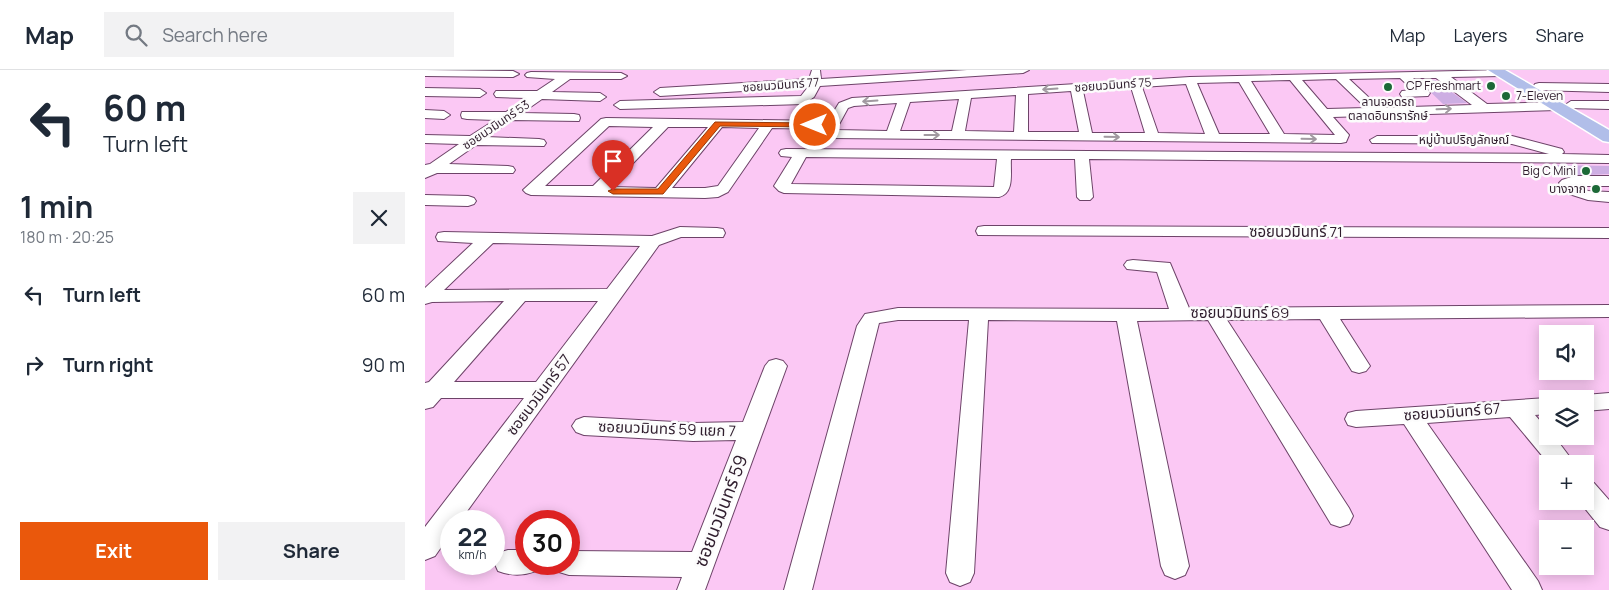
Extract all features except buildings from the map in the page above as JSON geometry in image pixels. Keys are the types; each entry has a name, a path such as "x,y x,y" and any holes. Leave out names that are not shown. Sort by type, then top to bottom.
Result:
{"main road":[{"path":"1502,71 1539,87 1609,137"},
{"path":"1502,71 1564,105 1609,126"}],"street":[{"path":"425,73 431,70"},
{"name":"ซอยนวมินทร์ 77","path":"660,92 816,77 1023,70"},
{"name":"ซอยนวมินทร์ 75","path":"831,125 846,104 905,98 1190,80 1502,71"},
{"path":"425,73 513,74"},
{"path":"1439,74 1484,108"},
{"path":"531,75 621,76"},
{"path":"1403,75 1424,93 1406,94"},
{"name":"ซอยนวมินทร์ 53","path":"428,170 567,76"},
{"path":"1339,76 1376,111"},
{"path":"620,105 804,100 811,95 816,77"},
{"path":"768,124 723,189 718,192 531,190 603,124 610,122 717,124 768,124 831,125 828,132 831,134 1341,139 1343,135 1293,77"},
{"path":"1243,78 1279,138"},
{"path":"1190,80 1214,138"},
{"path":"1135,83 1153,137"},
{"path":"1076,87 1086,136"},
{"path":"1539,87 1609,88"},
{"path":"1021,136 1022,91"},
{"path":"425,92 480,93"},
{"path":"500,94 601,97"},
{"path":"958,135 966,94"},
{"path":"892,135 905,98"},
{"path":"1325,113 1609,105"},
{"path":"425,114 444,114"},
{"path":"467,115 574,118"},
{"path":"597,191 664,123"},
{"path":"660,192 717,124"},
{"path":"426,140 539,143"},
{"name":"หมู่บ้านปริญลักษณ์","path":"1377,140 1511,140 1564,153 1609,153"},
{"path":"786,153 1609,159"},
{"path":"802,153 782,186 784,188 999,192 1002,189 1004,155"},
{"path":"1082,155 1085,197"},
{"path":"428,170 508,170"},
{"path":"1609,182 1573,181 1567,184 1568,188 1579,194 1593,197 1609,197"},
{"path":"425,200 468,202"},
{"name":"ซอยนวมินทร์ 71","path":"984,231 1609,233"},
{"path":"444,238 653,241 680,232 717,233"},
{"path":"426,297 488,238"},
{"name":"ซอยนวมินทร์ 57","path":"427,542 653,241"},
{"path":"1133,265 1164,267 1181,314"},
{"path":"428,394 520,295"},
{"path":"426,297 614,295"},
{"name":"ซอยนวมินทร์ 69","path":"798,590 864,335 872,318 898,314 1126,315 1609,311"},
{"path":"1213,313 1340,516"},
{"path":"1326,313 1359,366"},
{"path":"960,573 979,314"},
{"path":"1126,315 1175,566"},
{"name":"ซอยนวมินทร์ 59","path":"696,578 777,366"},
{"path":"428,394 543,390"},
{"path":"1594,403 1609,402"},
{"name":"ซอยนวมินทร์ 67","path":"1355,419 1539,407"},
{"path":"1517,408 1556,455"},
{"path":"1409,415 1528,590"},
{"name":"ซอยนวมินทร์ 59 แยก 7","path":"584,426 693,432 751,431"},
{"path":"1594,501 1609,519"},
{"path":"580,564 696,578"}],"place":[{"name":"CP Freshmart","path":"1491,86"},
{"name":"ลานจอดรถ ตลาดอินทรารักษ์","path":"1388,87"},
{"name":"7-Eleven","path":"1506,96"},
{"name":"Big C Mini","path":"1586,171"},
{"name":"บางจาก","path":"1596,189"}],"route":[{"path":"613,191 660,192 717,124 815,125"}]}
